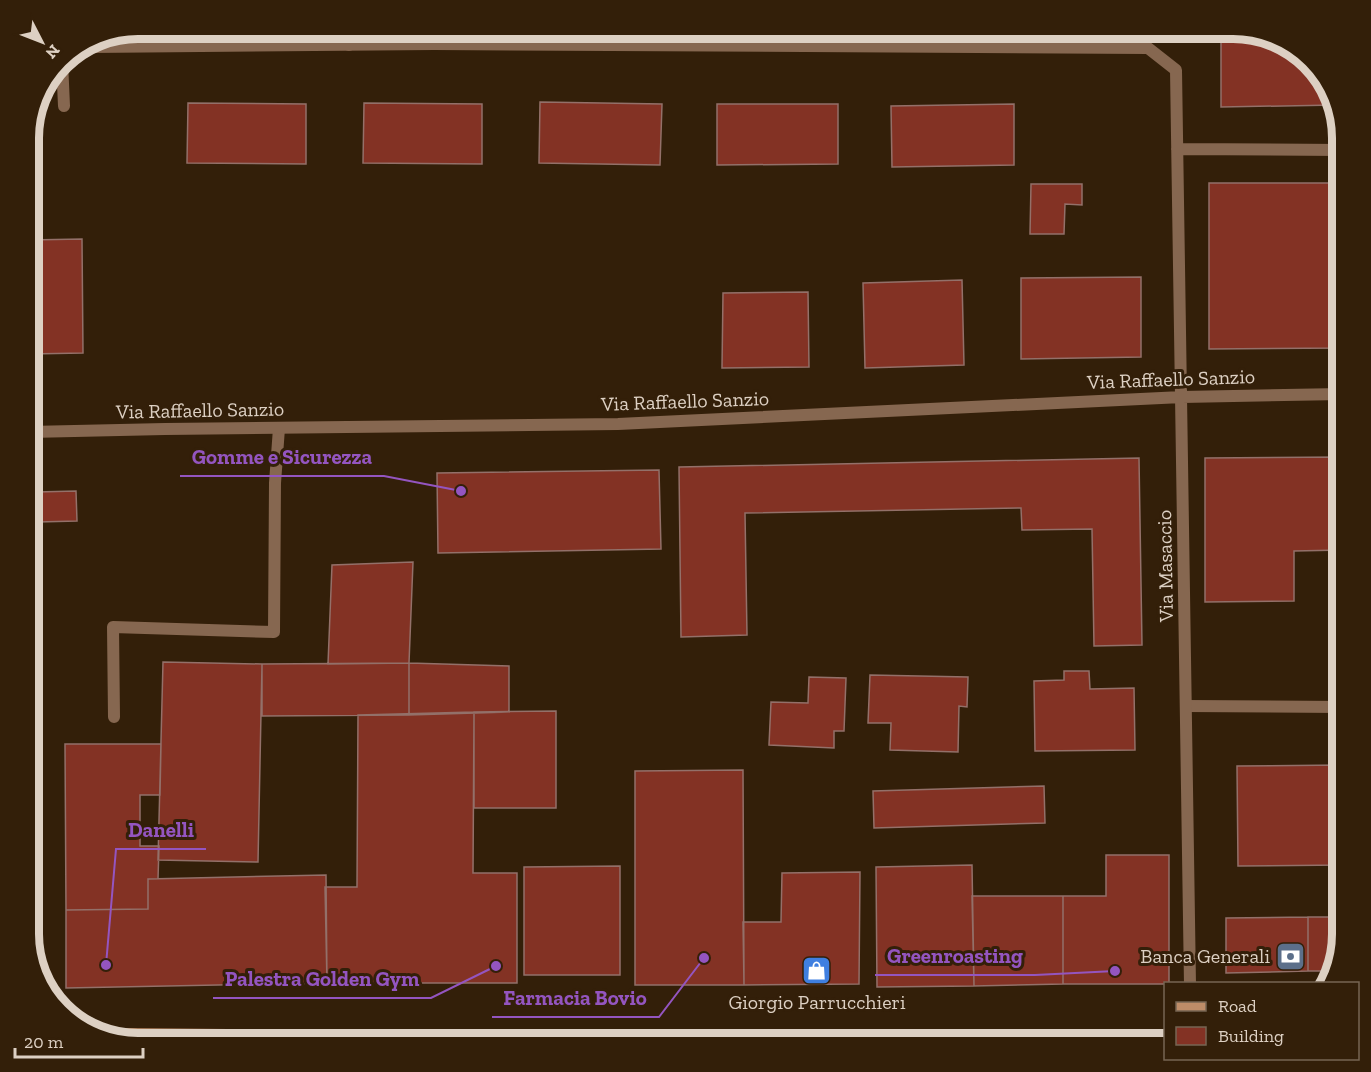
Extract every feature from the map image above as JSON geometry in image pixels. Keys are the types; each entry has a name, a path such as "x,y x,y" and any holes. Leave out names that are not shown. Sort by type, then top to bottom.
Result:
{"street":[{"path":"349,39 349,45"},
{"path":"100,47 434,44 434,39"},
{"name":"Via Masaccio","path":"434,44 1148,48 1176,70 1190,982"},
{"path":"63,75 64,106"},
{"path":"1177,149 1332,150"},
{"name":"Via Raffaello Sanzio","path":"39,432 618,424 1182,397 1332,394"},
{"path":"114,717 113,627 274,632 275,483 279,428"},
{"path":"1186,706 1332,707"}],"building":[{"path":"1221,39 1246,40 1265,44 1282,52 1303,68 1322,94 1326,105 1221,107"},
{"path":"540,102 662,104 660,165 539,163"},
{"path":"188,103 306,104 306,164 187,163"},
{"path":"364,103 482,104 482,164 363,163"},
{"path":"717,104 838,104 838,164 717,165"},
{"path":"1014,104 1014,165 892,167 891,106"},
{"path":"1209,183 1332,183 1332,348 1209,349"},
{"path":"1031,184 1082,184 1082,205 1065,204 1064,234 1030,234"},
{"path":"82,239 83,353 39,354 39,240"},
{"path":"1141,277 1141,357 1021,359 1021,278"},
{"path":"962,280 964,365 865,368 863,283"},
{"path":"808,292 809,367 722,368 723,293"},
{"path":"1332,457 1332,550 1294,551 1294,601 1205,602 1205,458"},
{"path":"1139,458 1142,645 1094,646 1092,529 1022,530 1021,508 745,513 747,635 681,637 679,467"},
{"path":"659,470 661,549 438,553 437,473"},
{"path":"76,491 77,521 39,522 39,492"},
{"path":"413,562 409,663 328,664 332,565"},
{"path":"163,662 262,664 258,862 158,860"},
{"path":"409,663 509,666 509,712 409,715"},
{"path":"409,663 409,715 262,716 262,664"},
{"path":"1064,671 1089,671 1090,689 1134,688 1135,750 1035,751 1034,681 1064,680"},
{"path":"870,675 968,677 967,707 959,706 958,752 890,750 891,723 868,723"},
{"path":"809,677 846,678 844,731 834,731 834,748 769,745 771,702 808,703"},
{"path":"556,711 556,808 474,808 474,712"},
{"path":"474,712 473,873 517,873 517,983 327,983 325,887 357,887 358,715"},
{"path":"65,744 161,744 160,795 140,795 140,846 159,846 158,879 148,879 148,909 66,910"},
{"path":"1332,765 1332,865 1238,866 1237,766"},
{"path":"743,770 744,985 635,985 635,771"},
{"path":"1044,786 1045,823 874,828 873,791"},
{"path":"1106,855 1169,855 1169,982 1164,982 1164,984 1063,984 1063,896 1106,896"},
{"path":"972,865 974,986 877,987 876,867"},
{"path":"620,866 620,975 524,975 524,867"},
{"path":"860,872 859,984 744,985 743,922 781,922 782,873"},
{"path":"326,875 327,983 66,988 66,910 148,909 148,879"},
{"path":"972,896 1063,896 1063,984 974,986"},
{"path":"1308,917 1308,971 1226,973 1226,918"},
{"path":"1308,917 1332,917 1331,947 1325,971 1308,971"}],"place":[{"name":"Gomme e Sicurezza","path":"461,491"},
{"name":"Banca Generali","path":"1291,956"},
{"name":"Farmacia Bovio","path":"704,958"},
{"name":"Danelli","path":"106,965"},
{"name":"Palestra Golden Gym","path":"496,966"},
{"name":"Giorgio Parrucchieri","path":"817,971"},
{"name":"Greenroasting","path":"1115,971"}]}
